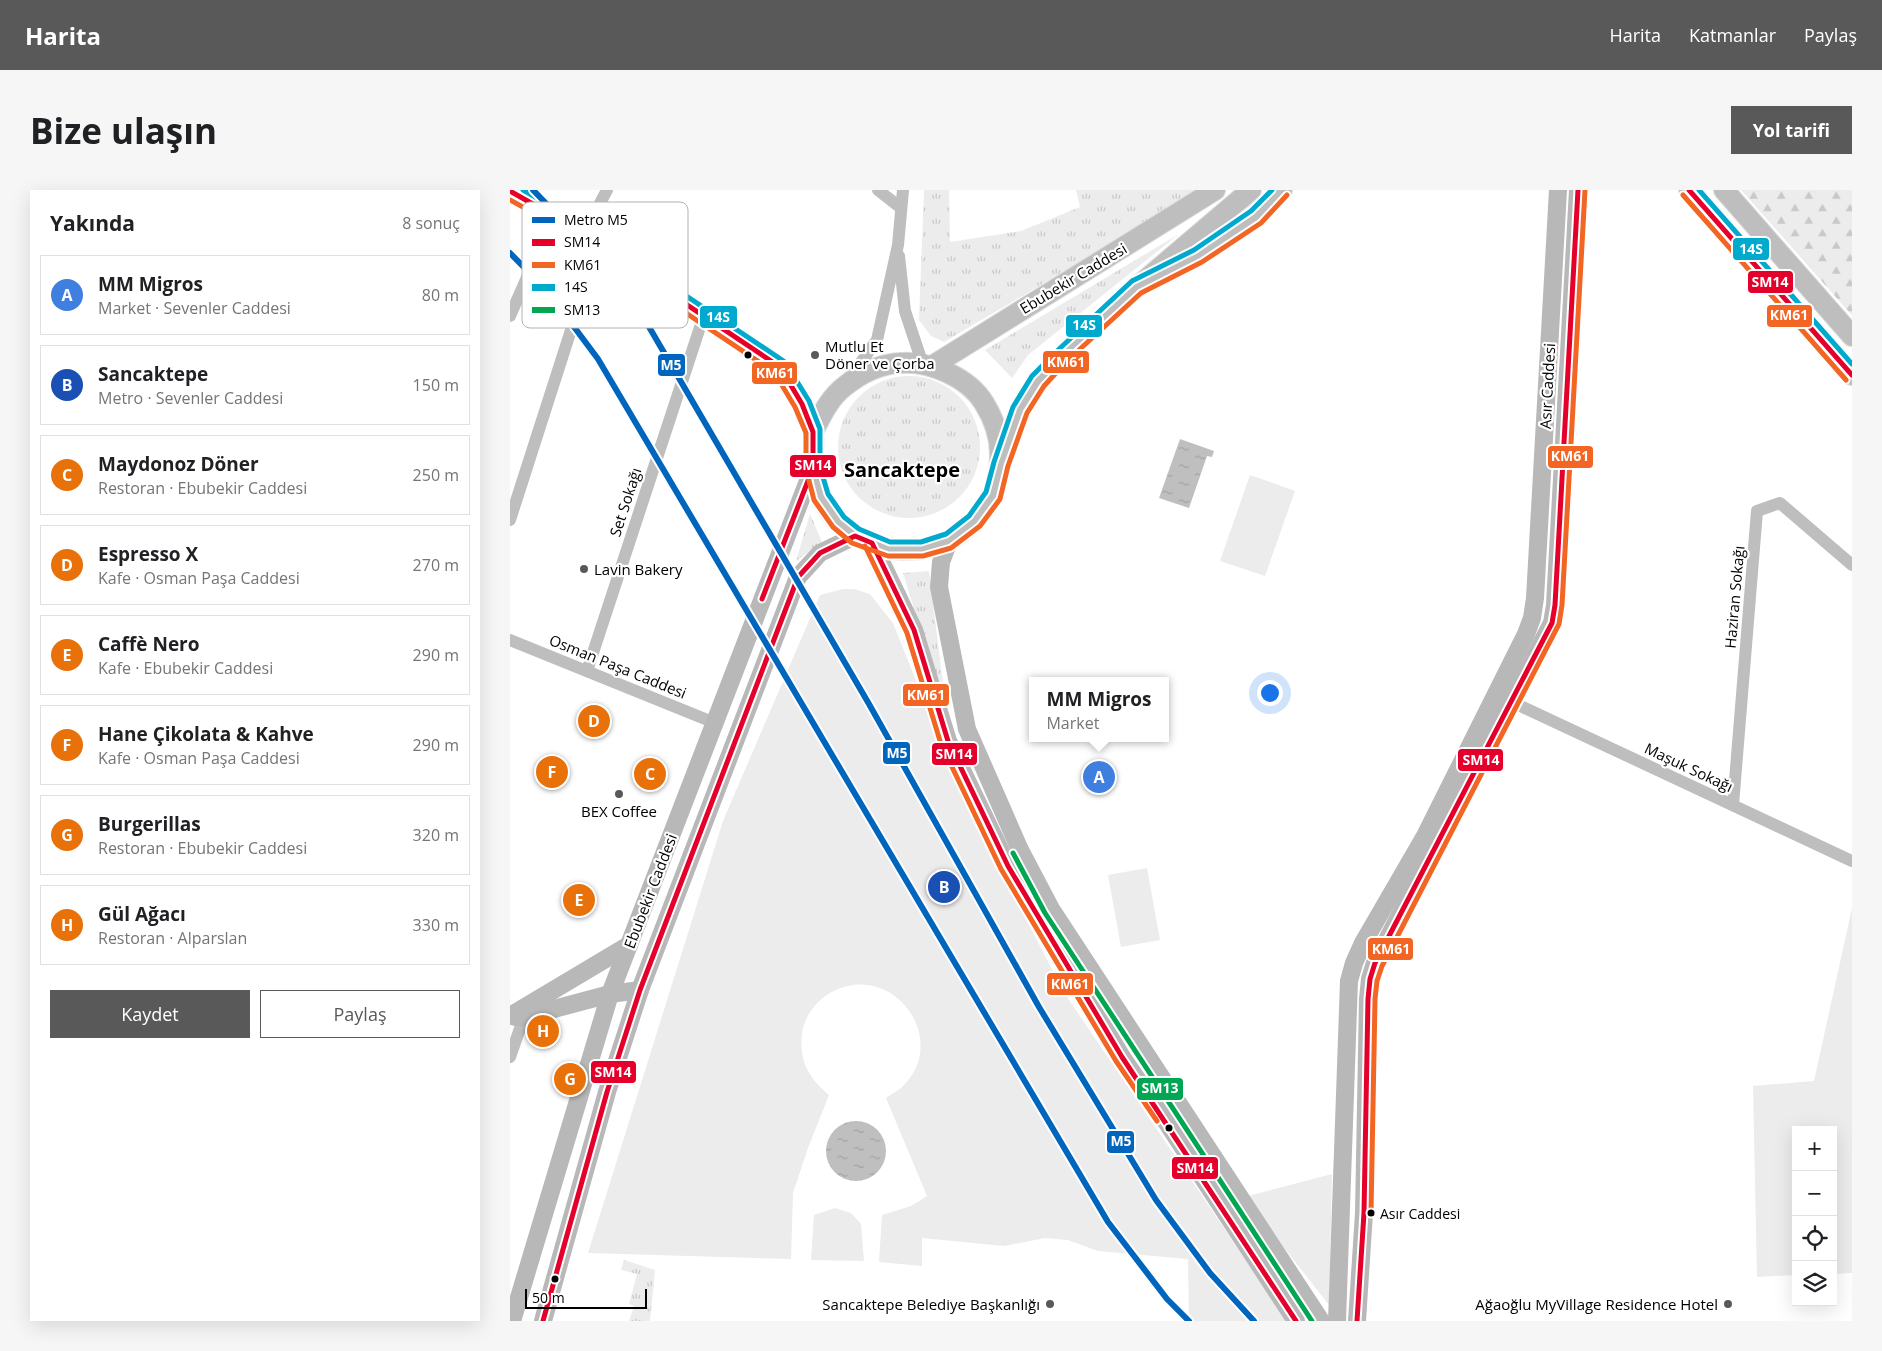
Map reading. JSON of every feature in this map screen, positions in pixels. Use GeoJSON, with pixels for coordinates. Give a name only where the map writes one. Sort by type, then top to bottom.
{"type":"FeatureCollection","features":[{"type":"Feature","properties":{"kind":"main road","name":"Ebubekir Caddesi"},"geometry":{"type":"LineString","coordinates":[[927,365],[1215,190]]}},
{"type":"Feature","properties":{"kind":"main road"},"geometry":{"type":"LineString","coordinates":[[688,304],[780,367],[802,404],[813,432],[813,468],[821,497],[838,522],[864,540],[889,549],[922,549],[949,541],[975,522],[993,495],[1001,464],[1020,410],[1038,381],[1137,287],[1251,190]]}},
{"type":"Feature","properties":{"kind":"main road"},"geometry":{"type":"LineString","coordinates":[[1137,287],[1198,256],[1256,216],[1282,190]]}},
{"type":"Feature","properties":{"kind":"main road","name":"Asır Caddesi"},"geometry":{"type":"LineString","coordinates":[[1337,1321],[1349,981],[1354,963],[1363,943],[1425,836],[1526,634],[1536,598],[1558,190]]}},
{"type":"Feature","properties":{"kind":"main road","name":"Asır Caddesi"},"geometry":{"type":"LineString","coordinates":[[1357,1321],[1364,1213],[1370,979],[1375,964],[1552,623],[1555,605],[1578,190]]}},
{"type":"Feature","properties":{"kind":"main road"},"geometry":{"type":"LineString","coordinates":[[1689,190],[1852,375]]}},
{"type":"Feature","properties":{"kind":"main road"},"geometry":{"type":"LineString","coordinates":[[1724,190],[1852,336]]}},
{"type":"Feature","properties":{"kind":"main road"},"geometry":{"type":"LineString","coordinates":[[510,191],[529,202]]}},
{"type":"Feature","properties":{"kind":"main road"},"geometry":{"type":"LineString","coordinates":[[813,432],[824,410],[843,387],[868,371],[900,363],[927,365],[961,380],[984,402],[998,432],[1001,464]]}},
{"type":"Feature","properties":{"kind":"main road","name":"Ebubekir Caddesi"},"geometry":{"type":"LineString","coordinates":[[512,1313],[610,994],[813,468]]}},
{"type":"Feature","properties":{"kind":"main road","name":"Ebubekir Caddesi"},"geometry":{"type":"LineString","coordinates":[[543,1321],[607,1092],[640,990],[798,577],[820,553],[864,540]]}},
{"type":"Feature","properties":{"kind":"main road"},"geometry":{"type":"LineString","coordinates":[[864,540],[914,630],[948,741],[1008,866],[1122,1057],[1296,1321]]}},
{"type":"Feature","properties":{"kind":"main road"},"geometry":{"type":"LineString","coordinates":[[949,541],[941,562],[939,587],[966,729],[1020,850],[1051,909],[1321,1321]]}},
{"type":"Feature","properties":{"kind":"main road"},"geometry":{"type":"LineString","coordinates":[[1496,693],[1512,702]]}},
{"type":"Feature","properties":{"kind":"main road"},"geometry":{"type":"LineString","coordinates":[[515,1017],[630,945]]}},
{"type":"Feature","properties":{"kind":"main road"},"geometry":{"type":"LineString","coordinates":[[515,1017],[610,994],[640,990]]}},
{"type":"Feature","properties":{"kind":"street"},"geometry":{"type":"LineString","coordinates":[[601,202],[607,190]]}},
{"type":"Feature","properties":{"kind":"street"},"geometry":{"type":"LineString","coordinates":[[878,190],[901,208]]}},
{"type":"Feature","properties":{"kind":"street"},"geometry":{"type":"LineString","coordinates":[[843,387],[877,340],[898,245],[903,190]]}},
{"type":"Feature","properties":{"kind":"street"},"geometry":{"type":"LineString","coordinates":[[898,245],[905,312],[927,365]]}},
{"type":"Feature","properties":{"kind":"street"},"geometry":{"type":"LineString","coordinates":[[510,316],[522,289]]}},
{"type":"Feature","properties":{"kind":"street","name":"Set Sokağı"},"geometry":{"type":"LineString","coordinates":[[587,671],[704,315]]}},
{"type":"Feature","properties":{"kind":"street"},"geometry":{"type":"LineString","coordinates":[[510,520],[572,328]]}},
{"type":"Feature","properties":{"kind":"street","name":"Haziran Sokağı"},"geometry":{"type":"LineString","coordinates":[[1733,805],[1757,511],[1780,503],[1852,566]]}},
{"type":"Feature","properties":{"kind":"street","name":"Osman Paşa Caddesi"},"geometry":{"type":"LineString","coordinates":[[510,640],[714,723]]}},
{"type":"Feature","properties":{"kind":"street","name":"Maşuk Sokağı"},"geometry":{"type":"LineString","coordinates":[[1512,702],[1852,861]]}},
{"type":"Feature","properties":{"kind":"street"},"geometry":{"type":"LineString","coordinates":[[510,1057],[515,1017]]}},
{"type":"Feature","properties":{"kind":"green space"},"geometry":{"type":"Polygon","coordinates":[[[924,190],[949,190],[950,242],[1021,231],[1080,207],[1076,190],[1202,190],[944,342],[931,336],[919,320],[924,190]]]}},
{"type":"Feature","properties":{"kind":"green space"},"geometry":{"type":"Polygon","coordinates":[[[1741,190],[1852,190],[1852,315],[1849,312],[1741,190]]]}},
{"type":"Feature","properties":{"kind":"green space"},"geometry":{"type":"Polygon","coordinates":[[[1179,234],[1028,355],[1012,378],[985,350],[1179,234]]]}},
{"type":"Feature","properties":{"kind":"green space"},"geometry":{"type":"Polygon","coordinates":[[[909,376],[923,377],[936,381],[949,388],[959,397],[968,407],[975,420],[979,433],[979,461],[975,474],[968,487],[959,497],[949,506],[936,513],[923,517],[909,518],[895,517],[882,513],[869,506],[859,497],[850,487],[843,474],[839,461],[838,447],[839,433],[843,420],[850,407],[859,397],[869,388],[882,381],[895,377],[909,376]]]}},
{"type":"Feature","properties":{"kind":"green space"},"geometry":{"type":"Polygon","coordinates":[[[1250,475],[1295,491],[1265,576],[1220,561],[1250,475]]]}},
{"type":"Feature","properties":{"kind":"green space"},"geometry":{"type":"Polygon","coordinates":[[[810,514],[822,542],[796,561],[810,514]]]}},
{"type":"Feature","properties":{"kind":"green space"},"geometry":{"type":"Polygon","coordinates":[[[929,571],[947,716],[903,573],[929,571]]]}},
{"type":"Feature","properties":{"kind":"green space"},"geometry":{"type":"Polygon","coordinates":[[[843,589],[854,589],[870,594],[893,623],[941,743],[1004,877],[1065,994],[1287,1321],[1189,1321],[1188,1259],[1098,1251],[1068,1240],[1045,1238],[1004,1246],[922,1238],[922,1266],[879,1262],[882,1215],[911,1206],[927,1196],[886,1098],[902,1087],[916,1068],[921,1048],[918,1027],[908,1009],[893,995],[874,986],[853,985],[830,993],[820,1000],[803,1026],[801,1043],[806,1068],[829,1095],[793,1193],[791,1259],[588,1253],[723,821],[820,595],[843,589]]]}},
{"type":"Feature","properties":{"kind":"green space"},"geometry":{"type":"Polygon","coordinates":[[[1147,868],[1160,940],[1121,947],[1108,875],[1147,868]]]}},
{"type":"Feature","properties":{"kind":"green space"},"geometry":{"type":"Polygon","coordinates":[[[1852,908],[1852,1273],[1837,1274],[1837,1126],[1792,1126],[1792,1275],[1757,1277],[1753,1086],[1814,1081],[1852,908]]]}},
{"type":"Feature","properties":{"kind":"green space"},"geometry":{"type":"Polygon","coordinates":[[[1332,1174],[1329,1305],[1244,1197],[1332,1174]]]}},
{"type":"Feature","properties":{"kind":"green space"},"geometry":{"type":"Polygon","coordinates":[[[835,1208],[851,1213],[861,1224],[864,1261],[811,1260],[814,1215],[835,1208]]]}},
{"type":"Feature","properties":{"kind":"green space"},"geometry":{"type":"Polygon","coordinates":[[[624,1260],[655,1270],[650,1321],[629,1321],[634,1306],[629,1304],[637,1274],[621,1270],[624,1260]]]}},
{"type":"Feature","properties":{"kind":"water"},"geometry":{"type":"Polygon","coordinates":[[[1180,439],[1214,451],[1212,457],[1207,456],[1189,508],[1159,498],[1180,439]]]}},
{"type":"Feature","properties":{"kind":"water"},"geometry":{"type":"Polygon","coordinates":[[[856,1121],[872,1126],[877,1130],[881,1135],[886,1151],[881,1167],[877,1172],[872,1176],[856,1181],[840,1176],[835,1172],[831,1167],[826,1151],[831,1135],[835,1130],[840,1126],[856,1121]]]}},
{"type":"Feature","properties":{"kind":"metro line","name":"M5"},"geometry":{"type":"LineString","coordinates":[[533,190],[545,202]]}},
{"type":"Feature","properties":{"kind":"metro line","name":"M5"},"geometry":{"type":"LineString","coordinates":[[510,253],[522,265]]}},
{"type":"Feature","properties":{"kind":"metro line","name":"M5"},"geometry":{"type":"LineString","coordinates":[[575,328],[598,359],[1108,1222],[1167,1299],[1189,1321]]}},
{"type":"Feature","properties":{"kind":"metro line","name":"M5"},"geometry":{"type":"LineString","coordinates":[[650,328],[869,704],[1039,1007],[1156,1200],[1210,1273],[1254,1321]]}},
{"type":"Feature","properties":{"kind":"transit line","name":"14S"},"geometry":{"type":"LineString","coordinates":[[523,190],[544,202]]}},
{"type":"Feature","properties":{"kind":"transit line","name":"14S"},"geometry":{"type":"LineString","coordinates":[[688,297],[785,362],[809,401],[820,429],[820,467],[828,494],[844,517],[859,529],[890,542],[921,542],[946,534],[969,516],[986,492],[1013,407],[1032,376],[1132,281],[1194,250],[1251,211],[1272,190]]}},
{"type":"Feature","properties":{"kind":"transit line","name":"SM14"},"geometry":{"type":"LineString","coordinates":[[1357,1321],[1364,1213],[1370,979],[1375,963],[1552,623],[1555,605],[1578,190]]}},
{"type":"Feature","properties":{"kind":"transit line","name":"KM61"},"geometry":{"type":"LineString","coordinates":[[1371,1213],[1375,999],[1377,981],[1382,966],[1559,624],[1562,605],[1585,190]]}},
{"type":"Feature","properties":{"kind":"transit line","name":"SM14"},"geometry":{"type":"LineString","coordinates":[[1689,190],[1852,375]]}},
{"type":"Feature","properties":{"kind":"transit line","name":"14S"},"geometry":{"type":"LineString","coordinates":[[1699,190],[1852,364]]}},
{"type":"Feature","properties":{"kind":"transit line","name":"SM14"},"geometry":{"type":"LineString","coordinates":[[510,191],[529,202]]}},
{"type":"Feature","properties":{"kind":"transit line","name":"KM61"},"geometry":{"type":"LineString","coordinates":[[688,314],[774,372],[795,407],[806,433],[806,469],[814,500],[833,527],[852,543],[888,556],[923,556],[951,548],[980,526],[1000,499],[1008,466],[1027,413],[1044,386],[1067,361],[1141,293],[1202,262],[1261,223],[1287,195]]}},
{"type":"Feature","properties":{"kind":"transit line","name":"KM61"},"geometry":{"type":"LineString","coordinates":[[1683,195],[1846,380]]}},
{"type":"Feature","properties":{"kind":"transit line","name":"KM61"},"geometry":{"type":"LineString","coordinates":[[510,200],[522,207]]}},
{"type":"Feature","properties":{"kind":"transit line","name":"SM14"},"geometry":{"type":"LineString","coordinates":[[688,306],[780,367],[802,404],[813,432],[813,468],[762,599]]}},
{"type":"Feature","properties":{"kind":"transit line","name":"SM14"},"geometry":{"type":"LineString","coordinates":[[543,1321],[607,1092],[640,990],[798,577],[820,553],[855,536],[872,543],[914,630],[948,741],[1008,866],[1122,1057],[1296,1321]]}},
{"type":"Feature","properties":{"kind":"transit line","name":"KM61"},"geometry":{"type":"LineString","coordinates":[[865,546],[907,633],[941,744],[1001,869],[1116,1061],[1157,1121]]}},
{"type":"Feature","properties":{"kind":"transit line","name":"SM13"},"geometry":{"type":"LineString","coordinates":[[1013,853],[1045,913],[1312,1321]]}},
{"type":"Feature","properties":{"kind":"place","name":"Mutlu Et Döner ve Çorba"},"geometry":{"type":"Point","coordinates":[815,355]}},
{"type":"Feature","properties":{"kind":"place","name":"Lavin Bakery"},"geometry":{"type":"Point","coordinates":[584,569]}},
{"type":"Feature","properties":{"kind":"place","name":"Espresso X"},"geometry":{"type":"Point","coordinates":[594,721]}},
{"type":"Feature","properties":{"kind":"place","name":"Hane Çikolata & Kahve"},"geometry":{"type":"Point","coordinates":[552,772]}},
{"type":"Feature","properties":{"kind":"place","name":"Maydonoz Döner"},"geometry":{"type":"Point","coordinates":[650,774]}},
{"type":"Feature","properties":{"kind":"place","name":"MM Migros"},"geometry":{"type":"Point","coordinates":[1099,777]}},
{"type":"Feature","properties":{"kind":"place","name":"BEX Coffee"},"geometry":{"type":"Point","coordinates":[619,794]}},
{"type":"Feature","properties":{"kind":"place","name":"Sancaktepe"},"geometry":{"type":"Point","coordinates":[944,887]}},
{"type":"Feature","properties":{"kind":"place","name":"Caffè Nero"},"geometry":{"type":"Point","coordinates":[579,900]}},
{"type":"Feature","properties":{"kind":"place","name":"Gül Ağacı"},"geometry":{"type":"Point","coordinates":[543,1031]}},
{"type":"Feature","properties":{"kind":"place","name":"Burgerillas"},"geometry":{"type":"Point","coordinates":[570,1079]}},
{"type":"Feature","properties":{"kind":"place","name":"Asır Caddesi"},"geometry":{"type":"Point","coordinates":[1371,1213]}},
{"type":"Feature","properties":{"kind":"place","name":"Sancaktepe Belediye Başkanlığı"},"geometry":{"type":"Point","coordinates":[1050,1304]}},
{"type":"Feature","properties":{"kind":"place","name":"Ağaoğlu MyVillage Residence Hotel"},"geometry":{"type":"Point","coordinates":[1728,1304]}},
{"type":"Feature","properties":{"kind":"district","name":"Sancaktepe"},"geometry":{"type":"Point","coordinates":[902,469]}}]}
